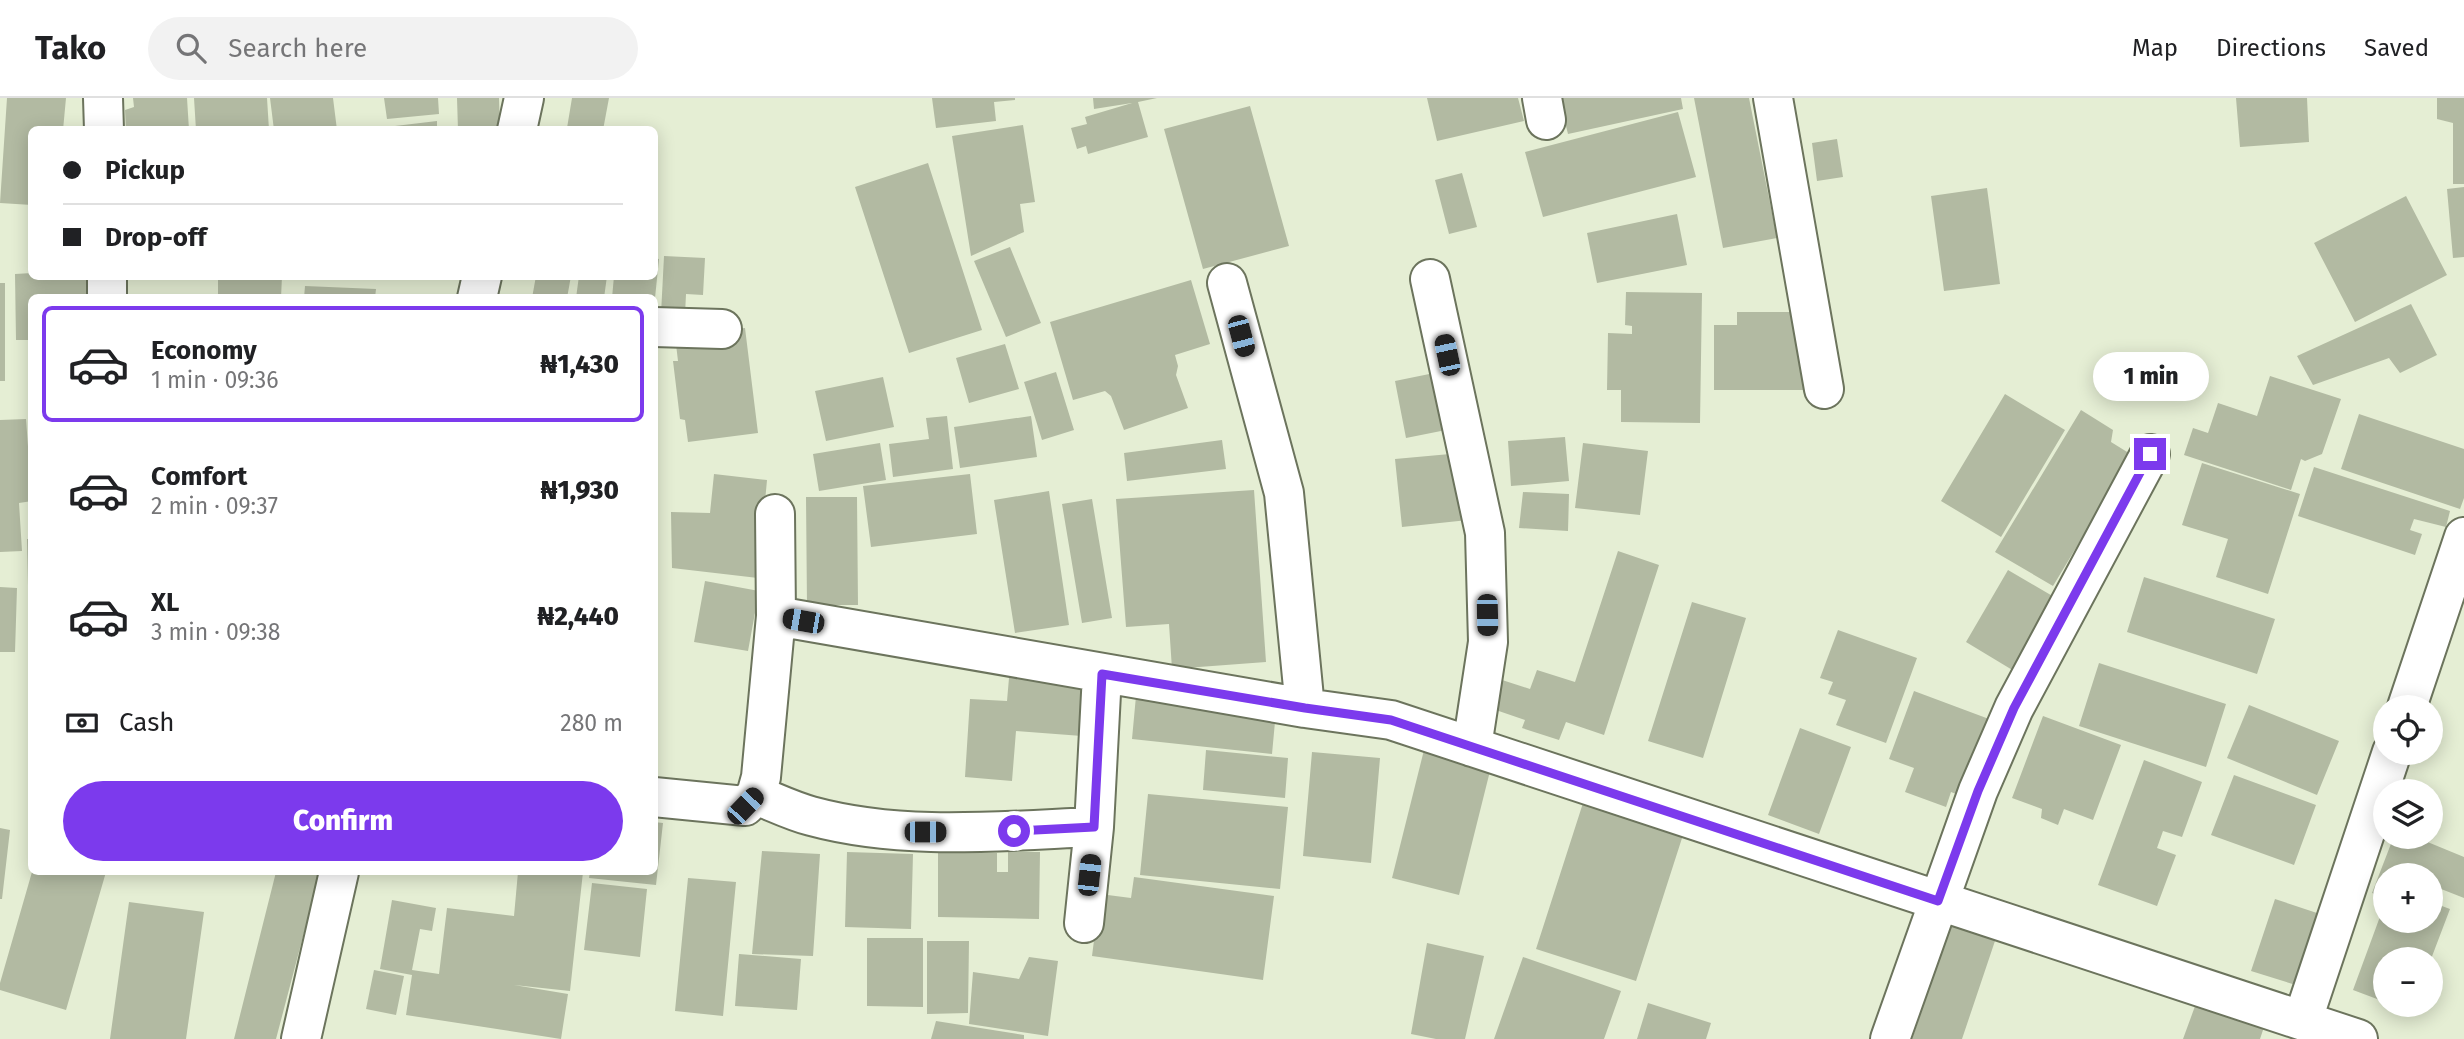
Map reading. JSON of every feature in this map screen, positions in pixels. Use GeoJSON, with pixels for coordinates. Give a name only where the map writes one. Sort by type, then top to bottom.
{"type":"FeatureCollection","features":[{"type":"Feature","properties":{"kind":"street"},"geometry":{"type":"LineString","coordinates":[[103,98],[104,126]]}},
{"type":"Feature","properties":{"kind":"street"},"geometry":{"type":"LineString","coordinates":[[518,126],[524,98]]}},
{"type":"Feature","properties":{"kind":"street"},"geometry":{"type":"LineString","coordinates":[[1773,98],[1824,389]]}},
{"type":"Feature","properties":{"kind":"street"},"geometry":{"type":"LineString","coordinates":[[1430,279],[1485,533],[1488,642],[1472,747]]}},
{"type":"Feature","properties":{"kind":"street"},"geometry":{"type":"LineString","coordinates":[[1227,283],[1284,493],[1305,708]]}},
{"type":"Feature","properties":{"kind":"street"},"geometry":{"type":"LineString","coordinates":[[658,327],[722,329]]}},
{"type":"Feature","properties":{"kind":"street"},"geometry":{"type":"LineString","coordinates":[[1890,1039],[1978,791],[2014,708],[2150,454]]}},
{"type":"Feature","properties":{"kind":"street"},"geometry":{"type":"LineString","coordinates":[[658,797],[745,806],[756,795],[761,777],[776,616],[775,514]]}},
{"type":"Feature","properties":{"kind":"street"},"geometry":{"type":"LineString","coordinates":[[2411,695],[2464,537]]}},
{"type":"Feature","properties":{"kind":"street"},"geometry":{"type":"LineString","coordinates":[[776,616],[1102,674],[1391,720],[2358,1039]]}},
{"type":"Feature","properties":{"kind":"street"},"geometry":{"type":"LineString","coordinates":[[1084,923],[1094,827],[1102,674]]}},
{"type":"Feature","properties":{"kind":"street"},"geometry":{"type":"LineString","coordinates":[[2303,1019],[2388,765]]}},
{"type":"Feature","properties":{"kind":"street"},"geometry":{"type":"LineString","coordinates":[[756,795],[808,816],[852,825],[901,830],[975,832],[1094,827]]}},
{"type":"Feature","properties":{"kind":"street"},"geometry":{"type":"LineString","coordinates":[[301,1039],[338,875]]}},
{"type":"Feature","properties":{"kind":"building"},"geometry":{"type":"Polygon","coordinates":[[[7,98],[66,98],[63,126],[28,126],[28,205],[0,203],[7,98]]]}},
{"type":"Feature","properties":{"kind":"building"},"geometry":{"type":"Polygon","coordinates":[[[133,98],[187,98],[189,126],[126,126],[125,110],[134,107],[133,98]]]}},
{"type":"Feature","properties":{"kind":"building"},"geometry":{"type":"Polygon","coordinates":[[[194,98],[267,98],[269,126],[196,126],[194,98]]]}},
{"type":"Feature","properties":{"kind":"building"},"geometry":{"type":"Polygon","coordinates":[[[270,98],[333,98],[336,126],[274,126],[270,98]]]}},
{"type":"Feature","properties":{"kind":"building"},"geometry":{"type":"Polygon","coordinates":[[[384,98],[438,98],[439,114],[387,119],[384,98]]]}},
{"type":"Feature","properties":{"kind":"building"},"geometry":{"type":"Polygon","coordinates":[[[457,98],[499,98],[500,126],[458,126],[457,98]]]}},
{"type":"Feature","properties":{"kind":"building"},"geometry":{"type":"Polygon","coordinates":[[[572,98],[609,98],[604,126],[567,126],[572,98]]]}},
{"type":"Feature","properties":{"kind":"building"},"geometry":{"type":"Polygon","coordinates":[[[932,98],[1015,100],[994,102],[996,121],[936,128],[932,98]]]}},
{"type":"Feature","properties":{"kind":"building"},"geometry":{"type":"Polygon","coordinates":[[[1093,98],[1157,98],[1138,102],[1148,137],[1088,154],[1086,146],[1077,149],[1071,128],[1087,124],[1085,117],[1132,103],[1094,109],[1093,98]]]}},
{"type":"Feature","properties":{"kind":"building"},"geometry":{"type":"Polygon","coordinates":[[[1427,98],[1518,98],[1524,121],[1437,141],[1427,98]]]}},
{"type":"Feature","properties":{"kind":"building"},"geometry":{"type":"Polygon","coordinates":[[[1559,98],[1681,98],[1683,109],[1568,134],[1559,98]]]}},
{"type":"Feature","properties":{"kind":"building"},"geometry":{"type":"Polygon","coordinates":[[[1694,98],[1749,98],[1777,238],[1723,248],[1694,98]]]}},
{"type":"Feature","properties":{"kind":"building"},"geometry":{"type":"Polygon","coordinates":[[[2236,98],[2307,98],[2309,142],[2240,147],[2236,98]]]}},
{"type":"Feature","properties":{"kind":"building"},"geometry":{"type":"Polygon","coordinates":[[[2437,98],[2464,98],[2464,184],[2453,184],[2453,123],[2437,119],[2437,98]]]}},
{"type":"Feature","properties":{"kind":"building"},"geometry":{"type":"Polygon","coordinates":[[[1250,106],[1289,246],[1203,269],[1164,129],[1250,106]]]}},
{"type":"Feature","properties":{"kind":"building"},"geometry":{"type":"Polygon","coordinates":[[[1678,112],[1696,177],[1543,217],[1525,152],[1678,112]]]}},
{"type":"Feature","properties":{"kind":"building"},"geometry":{"type":"Polygon","coordinates":[[[437,121],[437,126],[395,126],[437,121]]]}},
{"type":"Feature","properties":{"kind":"building"},"geometry":{"type":"Polygon","coordinates":[[[1023,125],[1035,202],[1020,204],[1024,232],[971,256],[952,136],[1023,125]]]}},
{"type":"Feature","properties":{"kind":"building"},"geometry":{"type":"Polygon","coordinates":[[[1837,139],[1843,177],[1817,181],[1812,143],[1837,139]]]}},
{"type":"Feature","properties":{"kind":"building"},"geometry":{"type":"Polygon","coordinates":[[[928,163],[982,330],[909,353],[855,187],[928,163]]]}},
{"type":"Feature","properties":{"kind":"building"},"geometry":{"type":"Polygon","coordinates":[[[1462,173],[1477,227],[1449,234],[1435,180],[1462,173]]]}},
{"type":"Feature","properties":{"kind":"building"},"geometry":{"type":"Polygon","coordinates":[[[2464,187],[2464,257],[2453,258],[2447,189],[2464,187]]]}},
{"type":"Feature","properties":{"kind":"building"},"geometry":{"type":"Polygon","coordinates":[[[1987,188],[2000,284],[1944,291],[1931,196],[1987,188]]]}},
{"type":"Feature","properties":{"kind":"building"},"geometry":{"type":"Polygon","coordinates":[[[2406,196],[2447,275],[2355,322],[2314,243],[2406,196]]]}},
{"type":"Feature","properties":{"kind":"building"},"geometry":{"type":"Polygon","coordinates":[[[1677,214],[1687,265],[1597,283],[1587,233],[1677,214]]]}},
{"type":"Feature","properties":{"kind":"building"},"geometry":{"type":"Polygon","coordinates":[[[1010,247],[1041,323],[1006,337],[974,261],[1010,247]]]}},
{"type":"Feature","properties":{"kind":"building"},"geometry":{"type":"Polygon","coordinates":[[[664,256],[705,258],[703,295],[686,294],[685,315],[661,314],[664,256]]]}},
{"type":"Feature","properties":{"kind":"building"},"geometry":{"type":"Polygon","coordinates":[[[28,273],[28,280],[96,280],[96,294],[28,294],[28,340],[16,340],[15,274],[28,273]]]}},
{"type":"Feature","properties":{"kind":"building"},"geometry":{"type":"Polygon","coordinates":[[[218,280],[282,280],[281,294],[218,294],[218,280]]]}},
{"type":"Feature","properties":{"kind":"building"},"geometry":{"type":"Polygon","coordinates":[[[535,280],[570,280],[568,294],[533,294],[535,280]]]}},
{"type":"Feature","properties":{"kind":"building"},"geometry":{"type":"Polygon","coordinates":[[[578,280],[606,280],[605,294],[577,294],[578,280]]]}},
{"type":"Feature","properties":{"kind":"building"},"geometry":{"type":"Polygon","coordinates":[[[614,280],[657,280],[655,294],[612,294],[614,280]]]}},
{"type":"Feature","properties":{"kind":"building"},"geometry":{"type":"Polygon","coordinates":[[[1191,280],[1210,344],[1175,355],[1178,366],[1176,375],[1188,408],[1124,430],[1111,396],[1105,391],[1073,400],[1050,322],[1191,280]]]}},
{"type":"Feature","properties":{"kind":"building"},"geometry":{"type":"Polygon","coordinates":[[[0,283],[5,283],[5,381],[0,381],[0,283]]]}},
{"type":"Feature","properties":{"kind":"building"},"geometry":{"type":"Polygon","coordinates":[[[305,286],[376,289],[375,294],[304,294],[305,286]]]}},
{"type":"Feature","properties":{"kind":"building"},"geometry":{"type":"Polygon","coordinates":[[[1626,292],[1702,293],[1700,423],[1621,422],[1621,390],[1607,390],[1608,333],[1632,334],[1632,326],[1625,325],[1626,292]]]}},
{"type":"Feature","properties":{"kind":"building"},"geometry":{"type":"Polygon","coordinates":[[[2411,304],[2437,355],[2400,373],[2389,358],[2313,385],[2297,356],[2411,304]]]}},
{"type":"Feature","properties":{"kind":"building"},"geometry":{"type":"Polygon","coordinates":[[[1737,312],[1802,312],[1803,390],[1714,390],[1714,325],[1737,325],[1737,312]]]}},
{"type":"Feature","properties":{"kind":"building"},"geometry":{"type":"Polygon","coordinates":[[[745,328],[758,433],[688,442],[685,420],[680,419],[673,361],[678,361],[675,336],[745,328]]]}},
{"type":"Feature","properties":{"kind":"building"},"geometry":{"type":"Polygon","coordinates":[[[1005,344],[1019,389],[969,403],[956,358],[1005,344]]]}},
{"type":"Feature","properties":{"kind":"building"},"geometry":{"type":"Polygon","coordinates":[[[1444,371],[1456,428],[1406,438],[1395,381],[1444,371]]]}},
{"type":"Feature","properties":{"kind":"building"},"geometry":{"type":"Polygon","coordinates":[[[1056,372],[1074,430],[1042,440],[1024,382],[1056,372]]]}},
{"type":"Feature","properties":{"kind":"building"},"geometry":{"type":"Polygon","coordinates":[[[2270,376],[2341,399],[2322,454],[2305,461],[2301,459],[2291,490],[2184,455],[2193,428],[2208,433],[2218,403],[2257,416],[2270,376]]]}},
{"type":"Feature","properties":{"kind":"building"},"geometry":{"type":"Polygon","coordinates":[[[883,377],[894,427],[826,441],[815,391],[883,377]]]}},
{"type":"Feature","properties":{"kind":"building"},"geometry":{"type":"Polygon","coordinates":[[[2005,394],[2065,430],[2001,537],[1941,501],[2005,394]]]}},
{"type":"Feature","properties":{"kind":"building"},"geometry":{"type":"Polygon","coordinates":[[[2081,410],[2113,430],[2111,442],[2132,455],[2053,586],[1995,552],[2081,410]]]}},
{"type":"Feature","properties":{"kind":"building"},"geometry":{"type":"Polygon","coordinates":[[[2359,414],[2464,449],[2464,498],[2460,509],[2341,469],[2359,414]]]}},
{"type":"Feature","properties":{"kind":"building"},"geometry":{"type":"Polygon","coordinates":[[[947,416],[953,469],[893,477],[889,444],[929,439],[926,418],[947,416]]]}},
{"type":"Feature","properties":{"kind":"building"},"geometry":{"type":"Polygon","coordinates":[[[1031,416],[1037,457],[960,468],[954,427],[1031,416]]]}},
{"type":"Feature","properties":{"kind":"building"},"geometry":{"type":"Polygon","coordinates":[[[26,419],[28,502],[19,503],[22,551],[0,552],[0,420],[26,419]]]}},
{"type":"Feature","properties":{"kind":"building"},"geometry":{"type":"Polygon","coordinates":[[[1565,437],[1569,481],[1511,486],[1508,441],[1565,437]]]}},
{"type":"Feature","properties":{"kind":"building"},"geometry":{"type":"Polygon","coordinates":[[[1222,440],[1226,469],[1127,481],[1124,453],[1222,440]]]}},
{"type":"Feature","properties":{"kind":"building"},"geometry":{"type":"Polygon","coordinates":[[[880,443],[886,480],[819,491],[813,454],[880,443]]]}},
{"type":"Feature","properties":{"kind":"building"},"geometry":{"type":"Polygon","coordinates":[[[1583,443],[1648,451],[1640,515],[1575,508],[1583,443]]]}},
{"type":"Feature","properties":{"kind":"building"},"geometry":{"type":"Polygon","coordinates":[[[1461,453],[1468,520],[1402,527],[1395,459],[1461,453]]]}},
{"type":"Feature","properties":{"kind":"building"},"geometry":{"type":"Polygon","coordinates":[[[2202,463],[2300,494],[2268,594],[2216,577],[2228,539],[2182,525],[2202,463]]]}},
{"type":"Feature","properties":{"kind":"building"},"geometry":{"type":"Polygon","coordinates":[[[2314,467],[2450,511],[2446,527],[2414,519],[2410,530],[2422,534],[2415,555],[2298,516],[2314,467]]]}},
{"type":"Feature","properties":{"kind":"building"},"geometry":{"type":"Polygon","coordinates":[[[714,474],[767,480],[758,578],[672,568],[671,512],[710,513],[714,474]]]}},
{"type":"Feature","properties":{"kind":"building"},"geometry":{"type":"Polygon","coordinates":[[[970,474],[977,534],[871,547],[863,486],[970,474]]]}},
{"type":"Feature","properties":{"kind":"building"},"geometry":{"type":"Polygon","coordinates":[[[1254,490],[1266,662],[1172,669],[1169,624],[1126,627],[1116,499],[1254,490]]]}},
{"type":"Feature","properties":{"kind":"building"},"geometry":{"type":"Polygon","coordinates":[[[1049,491],[1069,625],[1015,633],[994,500],[1049,491]]]}},
{"type":"Feature","properties":{"kind":"building"},"geometry":{"type":"Polygon","coordinates":[[[1523,492],[1569,494],[1568,531],[1519,528],[1523,492]]]}},
{"type":"Feature","properties":{"kind":"building"},"geometry":{"type":"Polygon","coordinates":[[[806,497],[857,497],[858,605],[807,605],[806,497]]]}},
{"type":"Feature","properties":{"kind":"building"},"geometry":{"type":"Polygon","coordinates":[[[1092,499],[1112,618],[1082,623],[1062,504],[1092,499]]]}},
{"type":"Feature","properties":{"kind":"building"},"geometry":{"type":"Polygon","coordinates":[[[1618,551],[1659,565],[1604,735],[1566,722],[1559,740],[1522,728],[1525,720],[1490,708],[1499,679],[1530,689],[1537,670],[1575,682],[1618,551]]]}},
{"type":"Feature","properties":{"kind":"building"},"geometry":{"type":"Polygon","coordinates":[[[2008,570],[2061,601],[2019,674],[1966,642],[2008,570]]]}},
{"type":"Feature","properties":{"kind":"building"},"geometry":{"type":"Polygon","coordinates":[[[2144,577],[2275,619],[2257,674],[2127,632],[2144,577]]]}},
{"type":"Feature","properties":{"kind":"building"},"geometry":{"type":"Polygon","coordinates":[[[705,581],[759,591],[748,651],[694,642],[705,581]]]}},
{"type":"Feature","properties":{"kind":"building"},"geometry":{"type":"Polygon","coordinates":[[[0,587],[17,588],[15,652],[0,652],[0,587]]]}},
{"type":"Feature","properties":{"kind":"building"},"geometry":{"type":"Polygon","coordinates":[[[1692,602],[1746,618],[1703,758],[1648,741],[1692,602]]]}},
{"type":"Feature","properties":{"kind":"building"},"geometry":{"type":"Polygon","coordinates":[[[1838,630],[1917,658],[1886,743],[1836,725],[1846,700],[1828,694],[1833,682],[1820,678],[1838,630]]]}},
{"type":"Feature","properties":{"kind":"building"},"geometry":{"type":"Polygon","coordinates":[[[2099,663],[2226,704],[2206,767],[2079,726],[2099,663]]]}},
{"type":"Feature","properties":{"kind":"building"},"geometry":{"type":"Polygon","coordinates":[[[1009,678],[1086,684],[1082,736],[1016,731],[1012,781],[965,777],[970,699],[1007,701],[1009,678]]]}},
{"type":"Feature","properties":{"kind":"building"},"geometry":{"type":"Polygon","coordinates":[[[1914,691],[1989,719],[1961,796],[1951,792],[1946,807],[1905,792],[1914,768],[1889,759],[1914,691]]]}},
{"type":"Feature","properties":{"kind":"building"},"geometry":{"type":"Polygon","coordinates":[[[1136,696],[1276,711],[1272,754],[1132,739],[1136,696]]]}},
{"type":"Feature","properties":{"kind":"building"},"geometry":{"type":"Polygon","coordinates":[[[2249,705],[2339,741],[2317,795],[2227,758],[2249,705]]]}},
{"type":"Feature","properties":{"kind":"building"},"geometry":{"type":"Polygon","coordinates":[[[2043,716],[2121,745],[2093,820],[2064,809],[2058,825],[2041,818],[2042,809],[2012,798],[2043,716]]]}},
{"type":"Feature","properties":{"kind":"building"},"geometry":{"type":"Polygon","coordinates":[[[1800,728],[1851,747],[1819,834],[1768,815],[1800,728]]]}},
{"type":"Feature","properties":{"kind":"building"},"geometry":{"type":"Polygon","coordinates":[[[1206,750],[1288,758],[1285,798],[1203,790],[1206,750]]]}},
{"type":"Feature","properties":{"kind":"building"},"geometry":{"type":"Polygon","coordinates":[[[1424,750],[1491,767],[1459,895],[1392,878],[1424,750]]]}},
{"type":"Feature","properties":{"kind":"building"},"geometry":{"type":"Polygon","coordinates":[[[1312,752],[1380,758],[1371,863],[1303,856],[1312,752]]]}},
{"type":"Feature","properties":{"kind":"building"},"geometry":{"type":"Polygon","coordinates":[[[2144,760],[2202,782],[2182,837],[2163,831],[2157,848],[2176,855],[2157,906],[2098,885],[2144,760]]]}},
{"type":"Feature","properties":{"kind":"building"},"geometry":{"type":"Polygon","coordinates":[[[2234,775],[2316,805],[2294,865],[2211,835],[2234,775]]]}},
{"type":"Feature","properties":{"kind":"building"},"geometry":{"type":"Polygon","coordinates":[[[1148,794],[1288,807],[1280,889],[1140,875],[1148,794]]]}},
{"type":"Feature","properties":{"kind":"building"},"geometry":{"type":"Polygon","coordinates":[[[1583,803],[1683,835],[1636,981],[1536,949],[1583,803]]]}},
{"type":"Feature","properties":{"kind":"building"},"geometry":{"type":"Polygon","coordinates":[[[658,822],[663,823],[658,867],[658,822]]]}},
{"type":"Feature","properties":{"kind":"building"},"geometry":{"type":"Polygon","coordinates":[[[0,828],[10,830],[2,899],[0,899],[0,828]]]}},
{"type":"Feature","properties":{"kind":"building"},"geometry":{"type":"Polygon","coordinates":[[[2443,848],[2464,857],[2464,898],[2443,890],[2443,863],[2384,863],[2389,849],[2443,848]]]}},
{"type":"Feature","properties":{"kind":"building"},"geometry":{"type":"Polygon","coordinates":[[[762,851],[820,854],[813,956],[752,954],[762,851]]]}},
{"type":"Feature","properties":{"kind":"building"},"geometry":{"type":"Polygon","coordinates":[[[847,852],[913,854],[911,929],[845,927],[847,852]]]}},
{"type":"Feature","properties":{"kind":"building"},"geometry":{"type":"Polygon","coordinates":[[[1008,852],[1040,852],[1039,919],[938,917],[938,853],[997,853],[997,872],[1008,872],[1008,852]]]}},
{"type":"Feature","properties":{"kind":"building"},"geometry":{"type":"Polygon","coordinates":[[[31,875],[105,875],[66,1010],[0,990],[31,875]]]}},
{"type":"Feature","properties":{"kind":"building"},"geometry":{"type":"Polygon","coordinates":[[[275,875],[319,875],[276,1039],[234,1039],[275,875]]]}},
{"type":"Feature","properties":{"kind":"building"},"geometry":{"type":"Polygon","coordinates":[[[518,875],[583,875],[570,991],[514,985],[568,994],[561,1039],[406,1015],[412,975],[380,969],[392,900],[436,908],[432,931],[420,929],[412,970],[439,974],[447,908],[514,916],[518,875]]]}},
{"type":"Feature","properties":{"kind":"building"},"geometry":{"type":"Polygon","coordinates":[[[590,875],[657,875],[656,885],[589,878],[590,875]]]}},
{"type":"Feature","properties":{"kind":"building"},"geometry":{"type":"Polygon","coordinates":[[[1134,877],[1274,896],[1263,980],[1092,956],[1100,894],[1131,898],[1134,877]]]}},
{"type":"Feature","properties":{"kind":"building"},"geometry":{"type":"Polygon","coordinates":[[[688,878],[736,882],[723,1016],[675,1011],[688,878]]]}},
{"type":"Feature","properties":{"kind":"building"},"geometry":{"type":"Polygon","coordinates":[[[592,883],[647,889],[640,957],[584,950],[592,883]]]}},
{"type":"Feature","properties":{"kind":"building"},"geometry":{"type":"Polygon","coordinates":[[[2275,899],[2323,915],[2299,986],[2251,971],[2275,899]]]}},
{"type":"Feature","properties":{"kind":"building"},"geometry":{"type":"Polygon","coordinates":[[[129,902],[204,912],[186,1039],[110,1039],[129,902]]]}},
{"type":"Feature","properties":{"kind":"building"},"geometry":{"type":"Polygon","coordinates":[[[2443,906],[2450,909],[2443,927],[2443,906]]]}},
{"type":"Feature","properties":{"kind":"building"},"geometry":{"type":"Polygon","coordinates":[[[1954,917],[1998,932],[1962,1039],[1912,1039],[1954,917]]]}},
{"type":"Feature","properties":{"kind":"building"},"geometry":{"type":"Polygon","coordinates":[[[2374,933],[2441,933],[2436,947],[2373,947],[2373,998],[2353,990],[2374,933]]]}},
{"type":"Feature","properties":{"kind":"building"},"geometry":{"type":"Polygon","coordinates":[[[867,938],[923,938],[923,1007],[867,1006],[867,938]]]}},
{"type":"Feature","properties":{"kind":"building"},"geometry":{"type":"Polygon","coordinates":[[[927,941],[969,941],[968,1013],[927,1014],[927,941]]]}},
{"type":"Feature","properties":{"kind":"building"},"geometry":{"type":"Polygon","coordinates":[[[1427,943],[1484,956],[1465,1039],[1436,1039],[1411,1034],[1427,943]]]}},
{"type":"Feature","properties":{"kind":"building"},"geometry":{"type":"Polygon","coordinates":[[[739,954],[801,959],[797,1010],[735,1006],[739,954]]]}},
{"type":"Feature","properties":{"kind":"building"},"geometry":{"type":"Polygon","coordinates":[[[1029,957],[1058,961],[1048,1036],[969,1024],[973,972],[1019,979],[1029,957]]]}},
{"type":"Feature","properties":{"kind":"building"},"geometry":{"type":"Polygon","coordinates":[[[1523,957],[1621,991],[1604,1039],[1494,1039],[1523,957]]]}},
{"type":"Feature","properties":{"kind":"building"},"geometry":{"type":"Polygon","coordinates":[[[374,970],[404,976],[396,1015],[366,1009],[374,970]]]}},
{"type":"Feature","properties":{"kind":"building"},"geometry":{"type":"Polygon","coordinates":[[[2198,998],[2265,1024],[2260,1039],[2183,1039],[2198,998]]]}},
{"type":"Feature","properties":{"kind":"building"},"geometry":{"type":"Polygon","coordinates":[[[1648,1003],[1711,1023],[1706,1039],[1637,1039],[1648,1003]]]}},
{"type":"Feature","properties":{"kind":"building"},"geometry":{"type":"Polygon","coordinates":[[[936,1021],[1024,1035],[1024,1039],[931,1039],[936,1021]]]}},
{"type":"Feature","properties":{"kind":"route"},"geometry":{"type":"LineString","coordinates":[[1014,831],[1094,827],[1102,674],[1391,720],[1938,901],[1978,791],[2014,708],[2150,454]]}}]}
